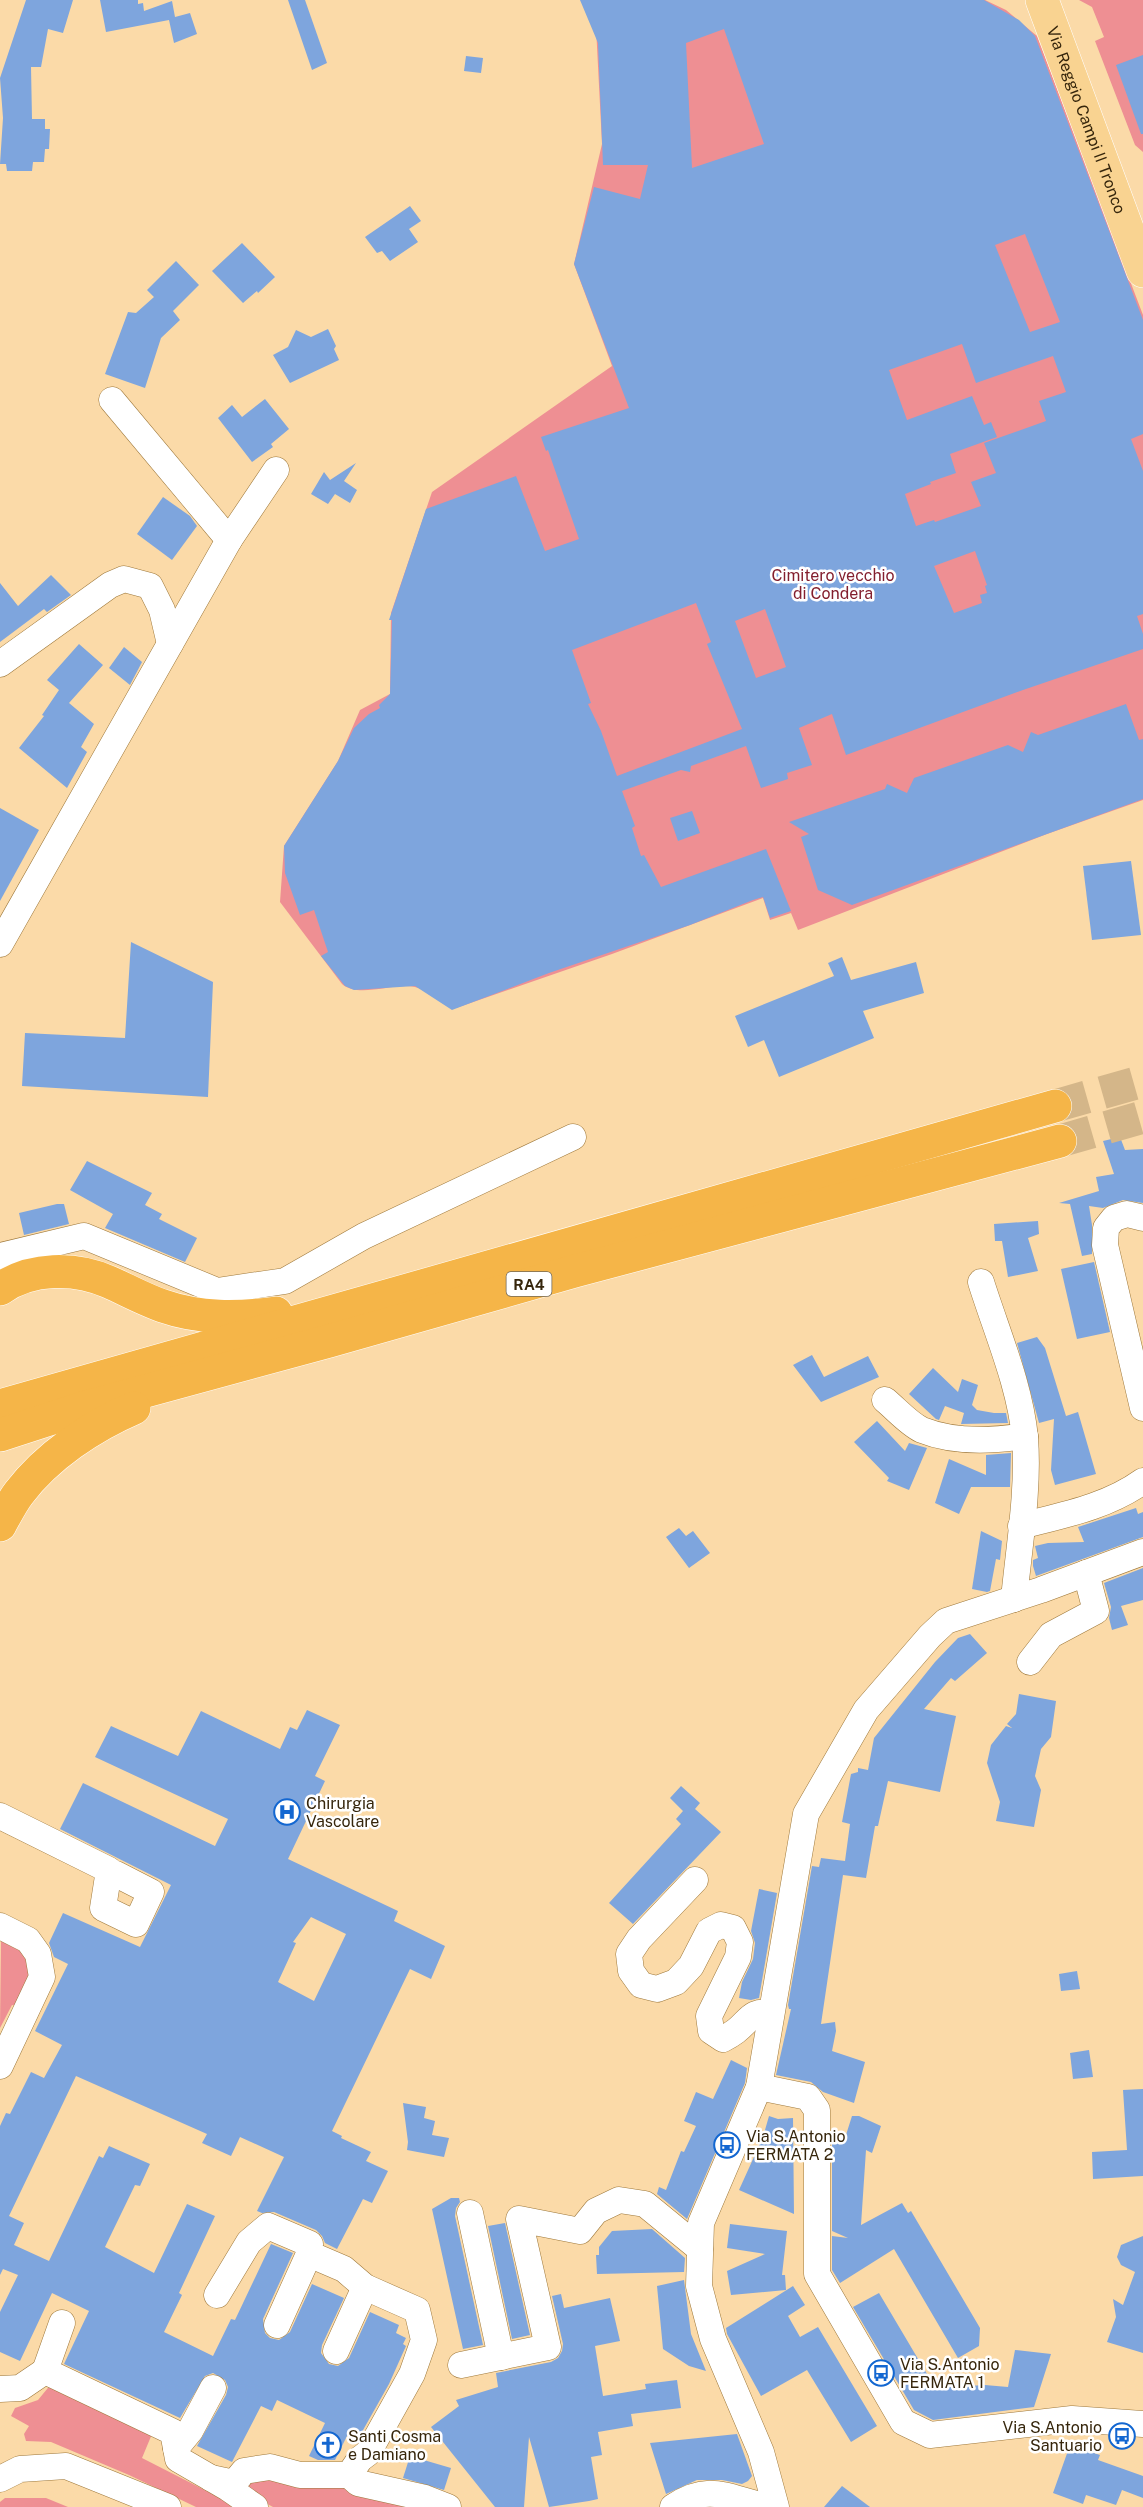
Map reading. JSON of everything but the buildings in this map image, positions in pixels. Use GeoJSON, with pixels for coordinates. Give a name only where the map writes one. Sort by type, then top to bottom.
{"type":"FeatureCollection","features":[{"type":"Feature","properties":{"kind":"highway","name":"RA4"},"geometry":{"type":"LineString","coordinates":[[0,1406],[1054,1106]]}},
{"type":"Feature","properties":{"kind":"highway","name":"RA4"},"geometry":{"type":"LineString","coordinates":[[0,1435],[83,1408],[575,1271],[1060,1141]]}},
{"type":"Feature","properties":{"kind":"highway"},"geometry":{"type":"LineString","coordinates":[[0,1289],[36,1273],[78,1272],[106,1281],[163,1306],[198,1315],[240,1318],[373,1301]]}},
{"type":"Feature","properties":{"kind":"highway"},"geometry":{"type":"LineString","coordinates":[[0,1525],[19,1493],[66,1447],[114,1416],[218,1372]]}},
{"type":"Feature","properties":{"kind":"main road","name":"Via Reggio Campi II Tronco"},"geometry":{"type":"LineString","coordinates":[[1039,2],[1143,271]]}},
{"type":"Feature","properties":{"kind":"street"},"geometry":{"type":"LineString","coordinates":[[112,400],[229,540]]}},
{"type":"Feature","properties":{"kind":"street"},"geometry":{"type":"LineString","coordinates":[[0,944],[229,540],[276,470]]}},
{"type":"Feature","properties":{"kind":"street"},"geometry":{"type":"LineString","coordinates":[[0,664],[110,585],[124,579],[150,586],[162,610],[170,644]]}},
{"type":"Feature","properties":{"kind":"street"},"geometry":{"type":"LineString","coordinates":[[0,1256],[84,1236],[217,1291],[285,1281],[364,1236],[573,1137]]}},
{"type":"Feature","properties":{"kind":"street"},"geometry":{"type":"LineString","coordinates":[[1143,1218],[1127,1215],[1113,1218],[1106,1228],[1105,1245],[1143,1408]]}},
{"type":"Feature","properties":{"kind":"street"},"geometry":{"type":"LineString","coordinates":[[981,1282],[1019,1401],[1025,1436],[1026,1461],[1014,1599]]}},
{"type":"Feature","properties":{"kind":"street"},"geometry":{"type":"LineString","coordinates":[[885,1401],[921,1429],[963,1438],[992,1441],[1025,1436]]}},
{"type":"Feature","properties":{"kind":"street"},"geometry":{"type":"LineString","coordinates":[[1021,1526],[1084,1510],[1128,1492],[1143,1481]]}},
{"type":"Feature","properties":{"kind":"street"},"geometry":{"type":"LineString","coordinates":[[776,2507],[761,2452],[713,2339],[699,2286],[701,2223],[759,2087],[806,1814],[866,1710],[930,1636],[946,1621],[1143,1552]]}},
{"type":"Feature","properties":{"kind":"street"},"geometry":{"type":"LineString","coordinates":[[1030,1662],[1051,1635],[1096,1611],[1086,1573]]}},
{"type":"Feature","properties":{"kind":"street"},"geometry":{"type":"LineString","coordinates":[[0,1816],[109,1870],[103,1908],[136,1924],[151,1892],[116,1874]]}},
{"type":"Feature","properties":{"kind":"street"},"geometry":{"type":"LineString","coordinates":[[695,1880],[639,1939],[629,1954],[632,1971],[641,1984],[657,1989],[676,1982],[691,1966],[709,1931],[721,1925],[733,1928],[740,1942],[738,1957],[709,2016],[711,2031],[723,2039],[736,2031],[750,2017],[761,2012],[771,2013]]}},
{"type":"Feature","properties":{"kind":"street"},"geometry":{"type":"LineString","coordinates":[[0,1926],[28,1940],[38,1954],[42,1977],[0,2066]]}},
{"type":"Feature","properties":{"kind":"street"},"geometry":{"type":"LineString","coordinates":[[759,2087],[808,2097],[817,2110],[817,2274],[903,2422],[930,2435],[1072,2419],[1143,2424]]}},
{"type":"Feature","properties":{"kind":"street"},"geometry":{"type":"LineString","coordinates":[[461,2365],[548,2347],[519,2218],[580,2231],[596,2211],[619,2200],[645,2204],[700,2249]]}},
{"type":"Feature","properties":{"kind":"street"},"geometry":{"type":"LineString","coordinates":[[470,2213],[501,2357]]}},
{"type":"Feature","properties":{"kind":"street"},"geometry":{"type":"LineString","coordinates":[[217,2295],[249,2242],[268,2226],[310,2244],[309,2254],[277,2325]]}},
{"type":"Feature","properties":{"kind":"street"},"geometry":{"type":"LineString","coordinates":[[309,2254],[344,2269],[365,2287],[417,2310],[424,2340],[412,2374],[401,2394],[368,2453],[360,2459],[349,2475]]}},
{"type":"Feature","properties":{"kind":"street"},"geometry":{"type":"LineString","coordinates":[[336,2351],[365,2287]]}},
{"type":"Feature","properties":{"kind":"street"},"geometry":{"type":"LineString","coordinates":[[0,2390],[20,2388],[45,2372],[62,2323]]}},
{"type":"Feature","properties":{"kind":"street"},"geometry":{"type":"LineString","coordinates":[[45,2372],[172,2432],[178,2459],[255,2507]]}},
{"type":"Feature","properties":{"kind":"street"},"geometry":{"type":"LineString","coordinates":[[176,2448],[190,2431],[213,2388]]}},
{"type":"Feature","properties":{"kind":"street"},"geometry":{"type":"LineString","coordinates":[[0,2479],[20,2469],[66,2466],[168,2507]]}},
{"type":"Feature","properties":{"kind":"street"},"geometry":{"type":"LineString","coordinates":[[211,2478],[234,2483],[244,2471],[270,2467],[300,2475],[349,2475],[358,2483],[425,2498],[448,2507]]}},
{"type":"Feature","properties":{"kind":"street"},"geometry":{"type":"LineString","coordinates":[[673,2507],[697,2493],[716,2493],[770,2507]]}},
{"type":"Feature","properties":{"kind":"green space","name":"Cimitero vecchio di Condera"},"geometry":{"type":"Polygon","coordinates":[[[585,0],[985,0],[1006,10],[1037,36],[1143,315],[1143,800],[1047,834],[798,930],[791,913],[770,920],[763,898],[456,1008],[415,987],[358,990],[342,984],[280,902],[284,846],[338,761],[360,710],[390,694],[391,613],[432,492],[612,366],[574,264],[602,144],[596,27],[585,0]]]}},
{"type":"Feature","properties":{"kind":"green space"},"geometry":{"type":"Polygon","coordinates":[[[1079,0],[1143,0],[1143,152],[1135,145],[1095,41],[1104,37],[1092,7],[1079,0]]]}},
{"type":"Feature","properties":{"kind":"green space"},"geometry":{"type":"Polygon","coordinates":[[[1,1939],[14,1944],[30,1960],[28,1976],[18,2006],[12,2005],[0,2028],[1,1939]]]}},
{"type":"Feature","properties":{"kind":"green space"},"geometry":{"type":"Polygon","coordinates":[[[52,2383],[152,2434],[142,2458],[238,2507],[196,2507],[51,2442],[26,2441],[24,2434],[29,2426],[11,2416],[15,2408],[38,2400],[52,2383]]]}},
{"type":"Feature","properties":{"kind":"green space"},"geometry":{"type":"Polygon","coordinates":[[[244,2478],[327,2480],[422,2507],[273,2507],[247,2493],[244,2478]]]}},
{"type":"Feature","properties":{"kind":"green space"},"geometry":{"type":"Polygon","coordinates":[[[5,2498],[46,2498],[68,2507],[0,2507],[0,2502],[5,2498]]]}},
{"type":"Feature","properties":{"kind":"tunnel"},"geometry":{"type":"LineString","coordinates":[[1055,1106],[1143,1081]]}},
{"type":"Feature","properties":{"kind":"tunnel"},"geometry":{"type":"LineString","coordinates":[[1060,1141],[1143,1117]]}},
{"type":"Feature","properties":{"kind":"place","name":"Chirurgia Vascolare"},"geometry":{"type":"Point","coordinates":[287,1812]}},
{"type":"Feature","properties":{"kind":"place","name":"Via S.Antonio FERMATA 2"},"geometry":{"type":"Point","coordinates":[727,2145]}},
{"type":"Feature","properties":{"kind":"place","name":"Via S.Antonio FERMATA 1"},"geometry":{"type":"Point","coordinates":[881,2373]}},
{"type":"Feature","properties":{"kind":"place","name":"Via S.Antonio Santuario"},"geometry":{"type":"Point","coordinates":[1122,2436]}},
{"type":"Feature","properties":{"kind":"place","name":"Santi Cosma e Damiano"},"geometry":{"type":"Point","coordinates":[328,2445]}}]}
